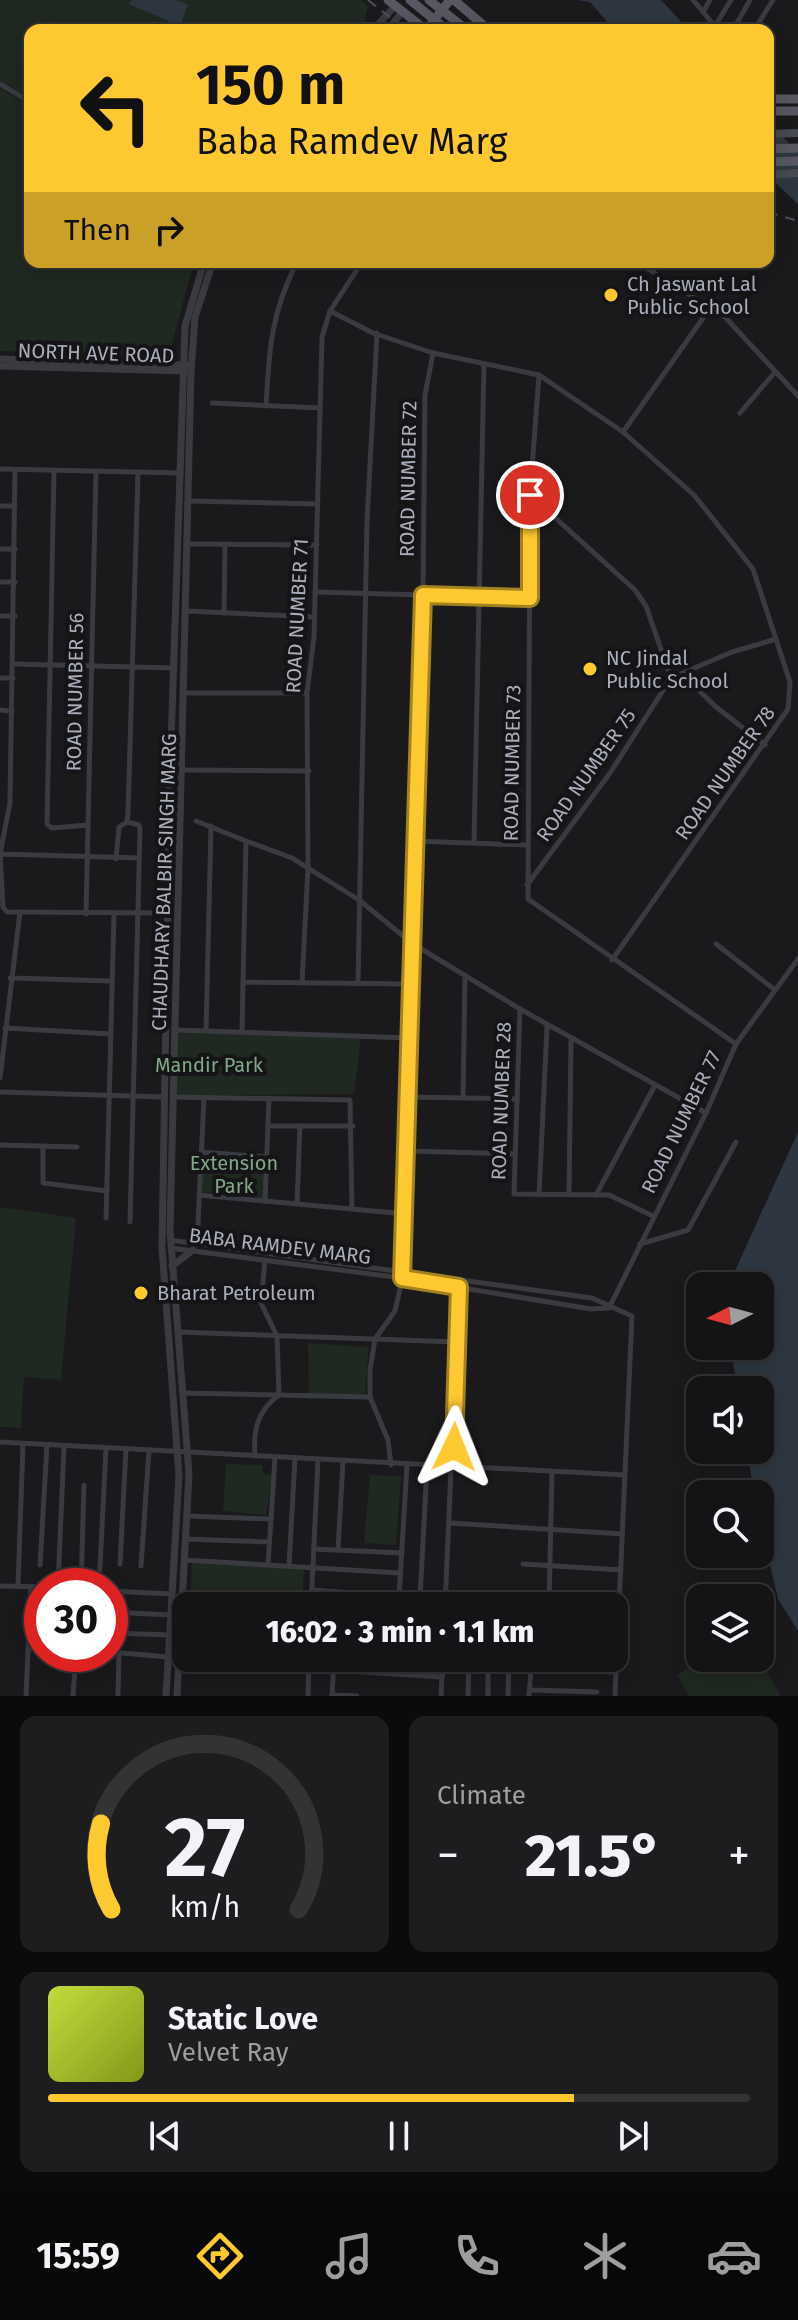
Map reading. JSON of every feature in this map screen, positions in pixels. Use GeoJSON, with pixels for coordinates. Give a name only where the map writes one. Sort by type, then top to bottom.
{"type":"FeatureCollection","features":[{"type":"Feature","properties":{"kind":"main road"},"geometry":{"type":"LineString","coordinates":[[410,0],[440,24]]}},
{"type":"Feature","properties":{"kind":"main road"},"geometry":{"type":"LineString","coordinates":[[429,0],[459,24]]}},
{"type":"Feature","properties":{"kind":"main road"},"geometry":{"type":"LineString","coordinates":[[431,24],[452,0],[482,24]]}},
{"type":"Feature","properties":{"kind":"main road"},"geometry":{"type":"LineString","coordinates":[[395,6],[418,24]]}},
{"type":"Feature","properties":{"kind":"main road"},"geometry":{"type":"LineString","coordinates":[[774,99],[798,99]]}},
{"type":"Feature","properties":{"kind":"main road"},"geometry":{"type":"LineString","coordinates":[[774,111],[798,111]]}},
{"type":"Feature","properties":{"kind":"main road"},"geometry":{"type":"LineString","coordinates":[[774,134],[795,133]]}},
{"type":"Feature","properties":{"kind":"main road"},"geometry":{"type":"LineString","coordinates":[[774,149],[798,148]]}},
{"type":"Feature","properties":{"kind":"main road"},"geometry":{"type":"LineString","coordinates":[[774,162],[798,161]]}},
{"type":"Feature","properties":{"kind":"main road"},"geometry":{"type":"LineString","coordinates":[[774,175],[798,173]]}},
{"type":"Feature","properties":{"kind":"street"},"geometry":{"type":"LineString","coordinates":[[693,0],[713,24]]}},
{"type":"Feature","properties":{"kind":"street"},"geometry":{"type":"LineString","coordinates":[[703,12],[710,0]]}},
{"type":"Feature","properties":{"kind":"street"},"geometry":{"type":"LineString","coordinates":[[718,24],[731,0]]}},
{"type":"Feature","properties":{"kind":"street"},"geometry":{"type":"LineString","coordinates":[[736,24],[750,0]]}},
{"type":"Feature","properties":{"kind":"street"},"geometry":{"type":"LineString","coordinates":[[758,24],[773,0]]}},
{"type":"Feature","properties":{"kind":"street"},"geometry":{"type":"LineString","coordinates":[[378,24],[395,6]]}},
{"type":"Feature","properties":{"kind":"street"},"geometry":{"type":"LineString","coordinates":[[0,84],[24,98]]}},
{"type":"Feature","properties":{"kind":"street","name":"CHAUDHARY BALBIR SINGH MARG"},"geometry":{"type":"LineString","coordinates":[[173,1592],[179,1476],[166,1244],[164,1097],[181,473],[186,409],[185,326],[202,268]]}},
{"type":"Feature","properties":{"kind":"street","name":"CHAUDHARY BALBIR SINGH MARG"},"geometry":{"type":"LineString","coordinates":[[187,368],[195,317],[211,268]]}},
{"type":"Feature","properties":{"kind":"street"},"geometry":{"type":"LineString","coordinates":[[266,406],[270,331],[277,304],[294,268]]}},
{"type":"Feature","properties":{"kind":"street","name":"ROAD NUMBER 71"},"geometry":{"type":"LineString","coordinates":[[302,983],[308,868],[307,693],[315,617],[322,337],[330,311],[358,268]]}},
{"type":"Feature","properties":{"kind":"street"},"geometry":{"type":"LineString","coordinates":[[647,268],[725,317],[798,396]]}},
{"type":"Feature","properties":{"kind":"street"},"geometry":{"type":"LineString","coordinates":[[623,432],[710,308]]}},
{"type":"Feature","properties":{"kind":"street"},"geometry":{"type":"LineString","coordinates":[[330,311],[377,333],[433,353],[539,375],[623,432],[694,495],[753,569],[790,682],[798,681]]}},
{"type":"Feature","properties":{"kind":"street"},"geometry":{"type":"LineString","coordinates":[[358,983],[372,379],[377,333]]}},
{"type":"Feature","properties":{"kind":"street","name":"ROAD NUMBER 72"},"geometry":{"type":"LineString","coordinates":[[375,1339],[395,1311],[403,1275],[423,595],[425,395],[433,353]]}},
{"type":"Feature","properties":{"kind":"street"},"geometry":{"type":"LineString","coordinates":[[0,359],[187,368]]}},
{"type":"Feature","properties":{"kind":"street"},"geometry":{"type":"LineString","coordinates":[[474,843],[484,364]]}},
{"type":"Feature","properties":{"kind":"street","name":"NORTH AVE ROAD"},"geometry":{"type":"LineString","coordinates":[[0,366],[187,368]]}},
{"type":"Feature","properties":{"kind":"street"},"geometry":{"type":"LineString","coordinates":[[740,413],[775,372]]}},
{"type":"Feature","properties":{"kind":"street","name":"ROAD NUMBER 73"},"geometry":{"type":"LineString","coordinates":[[527,886],[530,495],[539,375]]}},
{"type":"Feature","properties":{"kind":"street"},"geometry":{"type":"LineString","coordinates":[[212,403],[320,408]]}},
{"type":"Feature","properties":{"kind":"street","name":"CHAUDHARY BALBIR SINGH MARG"},"geometry":{"type":"LineString","coordinates":[[184,1592],[187,1451],[172,1266],[166,1244],[177,1030],[184,770],[189,501],[186,409]]}},
{"type":"Feature","properties":{"kind":"street"},"geometry":{"type":"LineString","coordinates":[[0,469],[181,473]]}},
{"type":"Feature","properties":{"kind":"street"},"geometry":{"type":"LineString","coordinates":[[15,470],[10,803],[0,854],[3,907],[7,912],[169,913]]}},
{"type":"Feature","properties":{"kind":"street"},"geometry":{"type":"LineString","coordinates":[[54,471],[47,824],[52,828],[88,825]]}},
{"type":"Feature","properties":{"kind":"street","name":"ROAD NUMBER 56"},"geometry":{"type":"LineString","coordinates":[[86,914],[96,471]]}},
{"type":"Feature","properties":{"kind":"street"},"geometry":{"type":"LineString","coordinates":[[127,822],[138,472]]}},
{"type":"Feature","properties":{"kind":"street"},"geometry":{"type":"LineString","coordinates":[[530,495],[635,590],[646,606],[671,678],[732,652],[776,639]]}},
{"type":"Feature","properties":{"kind":"street"},"geometry":{"type":"LineString","coordinates":[[189,501],[318,504]]}},
{"type":"Feature","properties":{"kind":"street"},"geometry":{"type":"LineString","coordinates":[[0,506],[15,506]]}},
{"type":"Feature","properties":{"kind":"street"},"geometry":{"type":"LineString","coordinates":[[188,544],[317,545]]}},
{"type":"Feature","properties":{"kind":"street"},"geometry":{"type":"LineString","coordinates":[[224,613],[225,544]]}},
{"type":"Feature","properties":{"kind":"street"},"geometry":{"type":"LineString","coordinates":[[0,549],[15,549]]}},
{"type":"Feature","properties":{"kind":"street"},"geometry":{"type":"LineString","coordinates":[[0,582],[15,582]]}},
{"type":"Feature","properties":{"kind":"street"},"geometry":{"type":"LineString","coordinates":[[315,592],[530,598]]}},
{"type":"Feature","properties":{"kind":"street"},"geometry":{"type":"LineString","coordinates":[[187,611],[315,617]]}},
{"type":"Feature","properties":{"kind":"street"},"geometry":{"type":"LineString","coordinates":[[0,616],[15,616]]}},
{"type":"Feature","properties":{"kind":"street"},"geometry":{"type":"LineString","coordinates":[[13,664],[175,668]]}},
{"type":"Feature","properties":{"kind":"street"},"geometry":{"type":"LineString","coordinates":[[683,675],[716,707],[765,745]]}},
{"type":"Feature","properties":{"kind":"street"},"geometry":{"type":"LineString","coordinates":[[0,678],[13,678]]}},
{"type":"Feature","properties":{"kind":"street","name":"ROAD NUMBER 75"},"geometry":{"type":"LineString","coordinates":[[527,886],[610,773],[671,678]]}},
{"type":"Feature","properties":{"kind":"street","name":"ROAD NUMBER 78"},"geometry":{"type":"LineString","coordinates":[[612,960],[765,745],[788,709],[790,682]]}},
{"type":"Feature","properties":{"kind":"street"},"geometry":{"type":"LineString","coordinates":[[185,693],[307,693]]}},
{"type":"Feature","properties":{"kind":"street"},"geometry":{"type":"LineString","coordinates":[[0,710],[12,711]]}},
{"type":"Feature","properties":{"kind":"street"},"geometry":{"type":"LineString","coordinates":[[2,743],[11,743]]}},
{"type":"Feature","properties":{"kind":"street"},"geometry":{"type":"LineString","coordinates":[[184,770],[309,771]]}},
{"type":"Feature","properties":{"kind":"street"},"geometry":{"type":"LineString","coordinates":[[1,773],[10,773]]}},
{"type":"Feature","properties":{"kind":"street"},"geometry":{"type":"LineString","coordinates":[[0,803],[10,803]]}},
{"type":"Feature","properties":{"kind":"street"},"geometry":{"type":"LineString","coordinates":[[196,821],[308,868],[359,900],[413,944],[571,1041],[706,1113]]}},
{"type":"Feature","properties":{"kind":"street"},"geometry":{"type":"LineString","coordinates":[[116,859],[119,827],[127,822],[139,825],[130,1222]]}},
{"type":"Feature","properties":{"kind":"street"},"geometry":{"type":"LineString","coordinates":[[206,1031],[211,826]]}},
{"type":"Feature","properties":{"kind":"street"},"geometry":{"type":"LineString","coordinates":[[242,1032],[246,841]]}},
{"type":"Feature","properties":{"kind":"street"},"geometry":{"type":"LineString","coordinates":[[415,841],[527,845]]}},
{"type":"Feature","properties":{"kind":"street"},"geometry":{"type":"LineString","coordinates":[[0,854],[139,858]]}},
{"type":"Feature","properties":{"kind":"street"},"geometry":{"type":"LineString","coordinates":[[527,886],[530,902],[736,1044]]}},
{"type":"Feature","properties":{"kind":"street"},"geometry":{"type":"LineString","coordinates":[[0,1078],[20,912]]}},
{"type":"Feature","properties":{"kind":"street"},"geometry":{"type":"LineString","coordinates":[[106,1218],[114,914]]}},
{"type":"Feature","properties":{"kind":"street"},"geometry":{"type":"LineString","coordinates":[[716,944],[775,990]]}},
{"type":"Feature","properties":{"kind":"street","name":"ROAD NUMBER 77"},"geometry":{"type":"LineString","coordinates":[[609,1308],[706,1113],[736,1044],[798,959]]}},
{"type":"Feature","properties":{"kind":"street"},"geometry":{"type":"LineString","coordinates":[[463,1098],[465,975]]}},
{"type":"Feature","properties":{"kind":"street"},"geometry":{"type":"LineString","coordinates":[[10,978],[111,981]]}},
{"type":"Feature","properties":{"kind":"street"},"geometry":{"type":"LineString","coordinates":[[243,982],[412,984]]}},
{"type":"Feature","properties":{"kind":"street","name":"ROAD NUMBER 28"},"geometry":{"type":"LineString","coordinates":[[520,1009],[514,1194],[539,1195]]}},
{"type":"Feature","properties":{"kind":"street"},"geometry":{"type":"LineString","coordinates":[[547,1026],[539,1195],[609,1195],[653,1216]]}},
{"type":"Feature","properties":{"kind":"street"},"geometry":{"type":"LineString","coordinates":[[5,1028],[110,1034]]}},
{"type":"Feature","properties":{"kind":"street"},"geometry":{"type":"LineString","coordinates":[[177,1030],[411,1038]]}},
{"type":"Feature","properties":{"kind":"street"},"geometry":{"type":"LineString","coordinates":[[569,1195],[571,1041]]}},
{"type":"Feature","properties":{"kind":"street"},"geometry":{"type":"LineString","coordinates":[[596,1195],[654,1087]]}},
{"type":"Feature","properties":{"kind":"street"},"geometry":{"type":"LineString","coordinates":[[0,1092],[164,1097]]}},
{"type":"Feature","properties":{"kind":"street"},"geometry":{"type":"LineString","coordinates":[[174,1097],[347,1098],[353,1105],[352,1209]]}},
{"type":"Feature","properties":{"kind":"street"},"geometry":{"type":"LineString","coordinates":[[409,1097],[517,1099]]}},
{"type":"Feature","properties":{"kind":"street"},"geometry":{"type":"LineString","coordinates":[[172,1266],[195,1247],[204,1098]]}},
{"type":"Feature","properties":{"kind":"street"},"geometry":{"type":"LineString","coordinates":[[265,1201],[269,1098]]}},
{"type":"Feature","properties":{"kind":"street"},"geometry":{"type":"LineString","coordinates":[[268,1126],[353,1126]]}},
{"type":"Feature","properties":{"kind":"street"},"geometry":{"type":"LineString","coordinates":[[297,1204],[300,1126]]}},
{"type":"Feature","properties":{"kind":"street"},"geometry":{"type":"LineString","coordinates":[[639,1244],[688,1230],[736,1142]]}},
{"type":"Feature","properties":{"kind":"street"},"geometry":{"type":"LineString","coordinates":[[0,1145],[77,1147]]}},
{"type":"Feature","properties":{"kind":"street"},"geometry":{"type":"LineString","coordinates":[[43,1146],[43,1183],[107,1191]]}},
{"type":"Feature","properties":{"kind":"street"},"geometry":{"type":"LineString","coordinates":[[408,1151],[515,1154]]}},
{"type":"Feature","properties":{"kind":"street"},"geometry":{"type":"LineString","coordinates":[[201,1152],[267,1157]]}},
{"type":"Feature","properties":{"kind":"street"},"geometry":{"type":"LineString","coordinates":[[199,1195],[406,1214]]}},
{"type":"Feature","properties":{"kind":"street","name":"BABA RAMDEV MARG"},"geometry":{"type":"LineString","coordinates":[[166,1244],[592,1298],[609,1308]]}},
{"type":"Feature","properties":{"kind":"street","name":"BABA RAMDEV MARG"},"geometry":{"type":"LineString","coordinates":[[195,1247],[265,1260],[403,1275],[591,1309],[609,1308]]}},
{"type":"Feature","properties":{"kind":"street"},"geometry":{"type":"LineString","coordinates":[[265,1260],[261,1303],[277,1336],[279,1395]]}},
{"type":"Feature","properties":{"kind":"street"},"geometry":{"type":"LineString","coordinates":[[447,1592],[459,1287]]}},
{"type":"Feature","properties":{"kind":"street"},"geometry":{"type":"LineString","coordinates":[[609,1308],[632,1316],[620,1592]]}},
{"type":"Feature","properties":{"kind":"street"},"geometry":{"type":"LineString","coordinates":[[177,1332],[457,1342]]}},
{"type":"Feature","properties":{"kind":"street"},"geometry":{"type":"LineString","coordinates":[[375,1339],[370,1397],[388,1440],[391,1465]]}},
{"type":"Feature","properties":{"kind":"street"},"geometry":{"type":"LineString","coordinates":[[182,1393],[370,1397]]}},
{"type":"Feature","properties":{"kind":"street"},"geometry":{"type":"LineString","coordinates":[[255,1456],[256,1423],[267,1403],[279,1395]]}},
{"type":"Feature","properties":{"kind":"street"},"geometry":{"type":"LineString","coordinates":[[0,1442],[453,1469],[625,1475]]}},
{"type":"Feature","properties":{"kind":"street"},"geometry":{"type":"LineString","coordinates":[[18,1586],[23,1443]]}},
{"type":"Feature","properties":{"kind":"street"},"geometry":{"type":"LineString","coordinates":[[40,1565],[47,1445]]}},
{"type":"Feature","properties":{"kind":"street"},"geometry":{"type":"LineString","coordinates":[[59,1568],[64,1446]]}},
{"type":"Feature","properties":{"kind":"street"},"geometry":{"type":"LineString","coordinates":[[100,1568],[106,1448]]}},
{"type":"Feature","properties":{"kind":"street"},"geometry":{"type":"LineString","coordinates":[[120,1564],[126,1449]]}},
{"type":"Feature","properties":{"kind":"street"},"geometry":{"type":"LineString","coordinates":[[141,1566],[149,1450]]}},
{"type":"Feature","properties":{"kind":"street"},"geometry":{"type":"LineString","coordinates":[[268,1564],[275,1457]]}},
{"type":"Feature","properties":{"kind":"street"},"geometry":{"type":"LineString","coordinates":[[289,1566],[295,1458]]}},
{"type":"Feature","properties":{"kind":"street"},"geometry":{"type":"LineString","coordinates":[[318,1460],[312,1590],[328,1592]]}},
{"type":"Feature","properties":{"kind":"street"},"geometry":{"type":"LineString","coordinates":[[338,1550],[343,1461]]}},
{"type":"Feature","properties":{"kind":"street"},"geometry":{"type":"LineString","coordinates":[[399,1592],[407,1465]]}},
{"type":"Feature","properties":{"kind":"street"},"geometry":{"type":"LineString","coordinates":[[420,1592],[427,1467]]}},
{"type":"Feature","properties":{"kind":"street"},"geometry":{"type":"LineString","coordinates":[[549,1592],[552,1472]]}},
{"type":"Feature","properties":{"kind":"street"},"geometry":{"type":"LineString","coordinates":[[82,1568],[84,1485]]}},
{"type":"Feature","properties":{"kind":"street"},"geometry":{"type":"LineString","coordinates":[[187,1516],[271,1519]]}},
{"type":"Feature","properties":{"kind":"street"},"geometry":{"type":"LineString","coordinates":[[450,1523],[622,1534]]}},
{"type":"Feature","properties":{"kind":"street"},"geometry":{"type":"LineString","coordinates":[[185,1539],[269,1542]]}},
{"type":"Feature","properties":{"kind":"street"},"geometry":{"type":"LineString","coordinates":[[314,1549],[402,1553]]}},
{"type":"Feature","properties":{"kind":"street"},"geometry":{"type":"LineString","coordinates":[[184,1560],[400,1573]]}},
{"type":"Feature","properties":{"kind":"street"},"geometry":{"type":"LineString","coordinates":[[523,1564],[621,1570]]}},
{"type":"Feature","properties":{"kind":"street"},"geometry":{"type":"LineString","coordinates":[[0,1586],[24,1586]]}},
{"type":"Feature","properties":{"kind":"street"},"geometry":{"type":"LineString","coordinates":[[128,1592],[172,1594]]}},
{"type":"Feature","properties":{"kind":"street","name":"CHAUDHARY BALBIR SINGH MARG"},"geometry":{"type":"LineString","coordinates":[[166,1696],[172,1604]]}},
{"type":"Feature","properties":{"kind":"street"},"geometry":{"type":"LineString","coordinates":[[128,1613],[171,1615]]}},
{"type":"Feature","properties":{"kind":"street"},"geometry":{"type":"LineString","coordinates":[[128,1634],[170,1635]]}},
{"type":"Feature","properties":{"kind":"street"},"geometry":{"type":"LineString","coordinates":[[128,1654],[168,1657]]}},
{"type":"Feature","properties":{"kind":"street"},"geometry":{"type":"LineString","coordinates":[[26,1696],[27,1672]]}},
{"type":"Feature","properties":{"kind":"street"},"geometry":{"type":"LineString","coordinates":[[73,1696],[75,1672]]}},
{"type":"Feature","properties":{"kind":"street"},"geometry":{"type":"LineString","coordinates":[[118,1696],[119,1672]]}},
{"type":"Feature","properties":{"kind":"street","name":"CHAUDHARY BALBIR SINGH MARG"},"geometry":{"type":"LineString","coordinates":[[177,1696],[182,1672]]}},
{"type":"Feature","properties":{"kind":"street"},"geometry":{"type":"LineString","coordinates":[[308,1696],[309,1672]]}},
{"type":"Feature","properties":{"kind":"street"},"geometry":{"type":"LineString","coordinates":[[333,1672],[332,1695],[357,1696]]}},
{"type":"Feature","properties":{"kind":"street"},"geometry":{"type":"LineString","coordinates":[[364,1672],[442,1677]]}},
{"type":"Feature","properties":{"kind":"street"},"geometry":{"type":"LineString","coordinates":[[441,1696],[442,1672]]}},
{"type":"Feature","properties":{"kind":"street"},"geometry":{"type":"LineString","coordinates":[[468,1696],[469,1672]]}},
{"type":"Feature","properties":{"kind":"street"},"geometry":{"type":"LineString","coordinates":[[488,1672],[488,1696]]}},
{"type":"Feature","properties":{"kind":"street"},"geometry":{"type":"LineString","coordinates":[[508,1672],[508,1696]]}},
{"type":"Feature","properties":{"kind":"street"},"geometry":{"type":"LineString","coordinates":[[531,1672],[530,1693],[597,1692]]}},
{"type":"Feature","properties":{"kind":"street"},"geometry":{"type":"LineString","coordinates":[[615,1696],[616,1672]]}},
{"type":"Feature","properties":{"kind":"green space"},"geometry":{"type":"Polygon","coordinates":[[[0,0],[361,0],[368,6],[364,24],[24,24],[24,95],[0,81],[0,0]]]}},
{"type":"Feature","properties":{"kind":"green space"},"geometry":{"type":"Polygon","coordinates":[[[0,88],[24,102],[24,268],[192,268],[168,359],[0,351],[0,88]]]}},
{"type":"Feature","properties":{"kind":"green space","name":"Mandir Park"},"geometry":{"type":"Polygon","coordinates":[[[179,1032],[361,1039],[354,1094],[176,1096],[179,1032]]]}},
{"type":"Feature","properties":{"kind":"green space","name":"Extension Park"},"geometry":{"type":"Polygon","coordinates":[[[201,1152],[267,1157],[263,1198],[202,1192],[201,1152]]]}},
{"type":"Feature","properties":{"kind":"green space"},"geometry":{"type":"Polygon","coordinates":[[[0,1207],[76,1218],[61,1380],[24,1377],[21,1428],[0,1427],[0,1207]]]}},
{"type":"Feature","properties":{"kind":"green space"},"geometry":{"type":"Polygon","coordinates":[[[308,1343],[369,1347],[365,1394],[309,1394],[308,1343]]]}},
{"type":"Feature","properties":{"kind":"green space"},"geometry":{"type":"Polygon","coordinates":[[[226,1464],[262,1465],[263,1473],[272,1475],[266,1515],[223,1511],[226,1464]]]}},
{"type":"Feature","properties":{"kind":"green space"},"geometry":{"type":"Polygon","coordinates":[[[370,1475],[401,1476],[396,1545],[364,1543],[370,1475]]]}},
{"type":"Feature","properties":{"kind":"green space"},"geometry":{"type":"Polygon","coordinates":[[[192,1562],[304,1569],[303,1592],[191,1592],[192,1562]]]}},
{"type":"Feature","properties":{"kind":"green space"},"geometry":{"type":"Polygon","coordinates":[[[686,1669],[686,1672],[767,1672],[781,1696],[689,1696],[677,1675],[686,1669]]]}},
{"type":"Feature","properties":{"kind":"shaded area"},"geometry":{"type":"Polygon","coordinates":[[[132,0],[176,0],[188,5],[181,24],[175,24],[129,4],[132,0]]]}},
{"type":"Feature","properties":{"kind":"shaded area"},"geometry":{"type":"Polygon","coordinates":[[[577,0],[661,0],[683,24],[609,24],[590,2],[577,0]]]}},
{"type":"Feature","properties":{"kind":"shaded area"},"geometry":{"type":"Polygon","coordinates":[[[774,127],[798,153],[798,204],[774,182],[774,127]]]}},
{"type":"Feature","properties":{"kind":"shaded area"},"geometry":{"type":"Polygon","coordinates":[[[798,1132],[798,1631],[778,1599],[771,1568],[774,1568],[774,1480],[752,1480],[749,1464],[774,1464],[774,1376],[735,1376],[733,1360],[774,1360],[774,1272],[734,1272],[798,1132]]]}},
{"type":"Feature","properties":{"kind":"railway"},"geometry":{"type":"LineString","coordinates":[[368,0],[398,24]]}},
{"type":"Feature","properties":{"kind":"railway"},"geometry":{"type":"LineString","coordinates":[[774,214],[798,221]]}},
{"type":"Feature","properties":{"kind":"place","name":"Ch Jaswant Lal Public School"},"geometry":{"type":"Point","coordinates":[611,295]}},
{"type":"Feature","properties":{"kind":"place","name":"NC Jindal Public School"},"geometry":{"type":"Point","coordinates":[590,669]}},
{"type":"Feature","properties":{"kind":"place","name":"Bharat Petroleum"},"geometry":{"type":"Point","coordinates":[141,1293]}},
{"type":"Feature","properties":{"kind":"route"},"geometry":{"type":"LineString","coordinates":[[454,1447],[459,1287],[402,1278],[423,595],[530,598],[530,495]]}}]}
